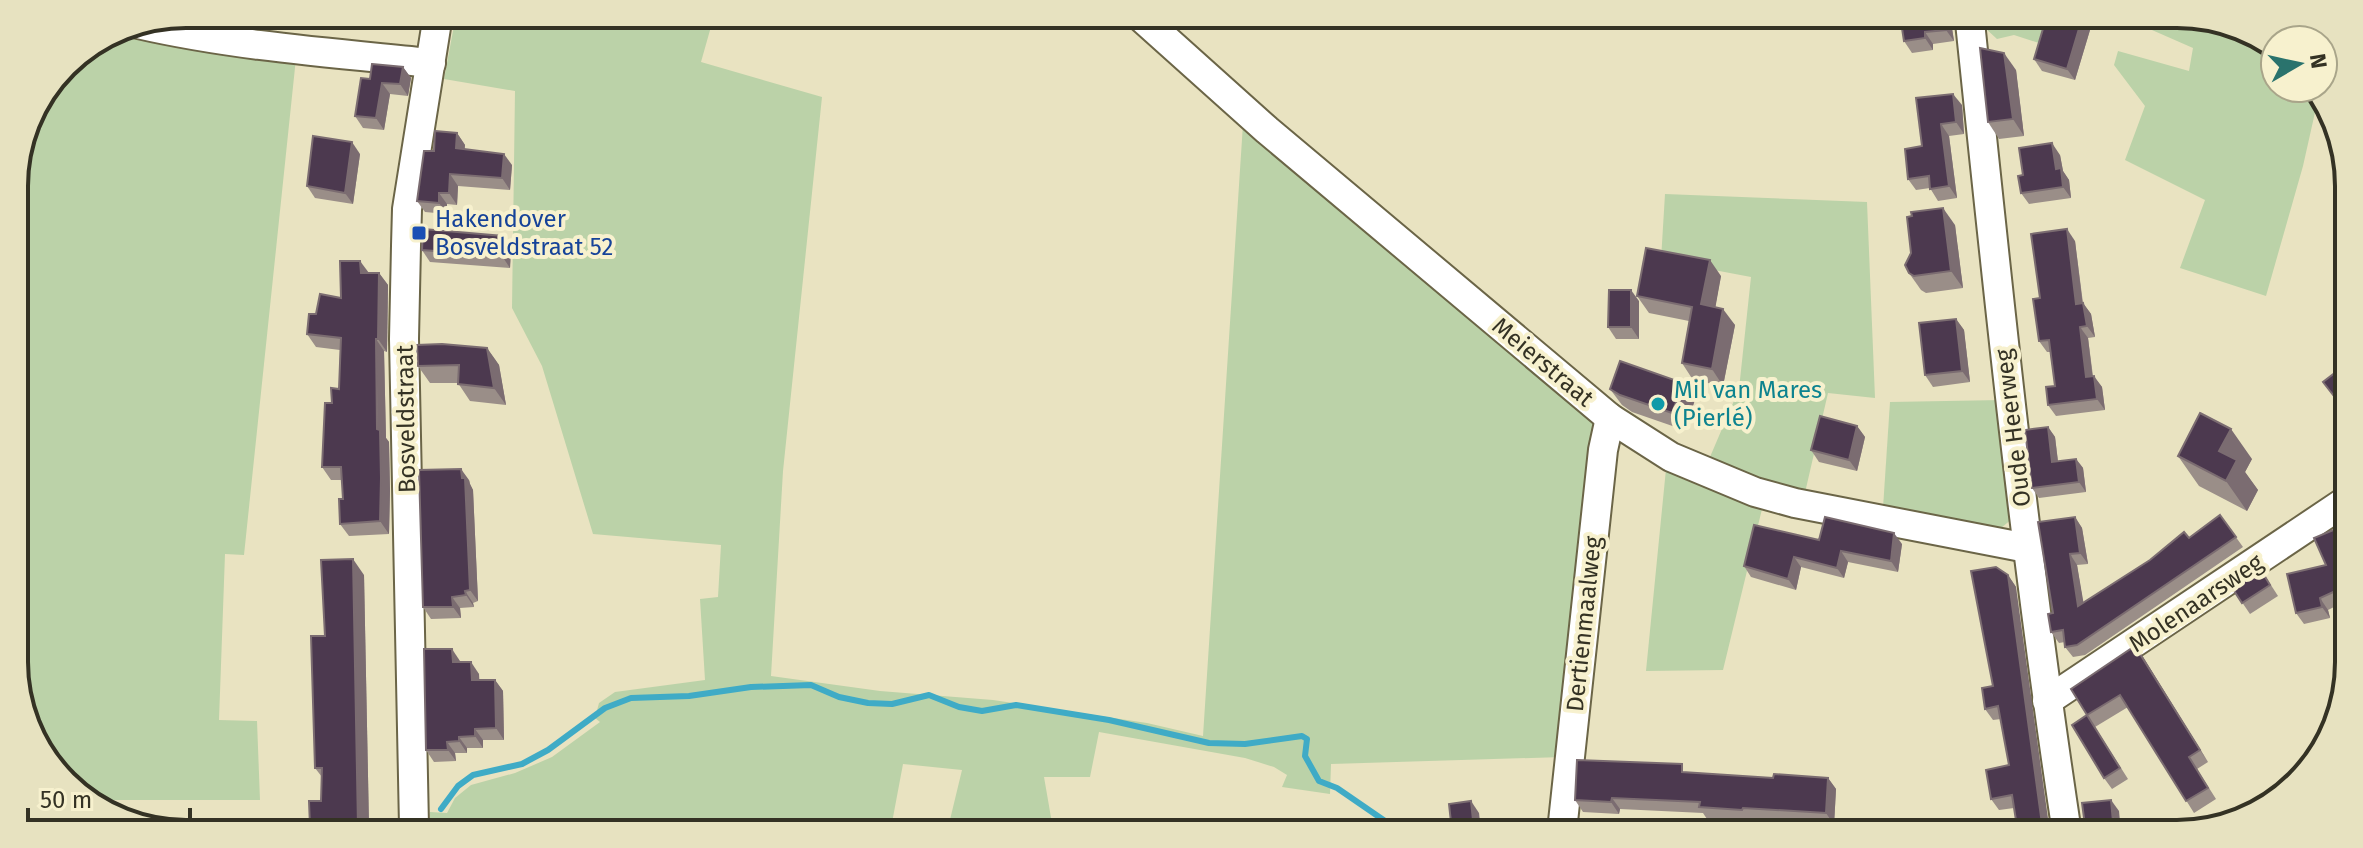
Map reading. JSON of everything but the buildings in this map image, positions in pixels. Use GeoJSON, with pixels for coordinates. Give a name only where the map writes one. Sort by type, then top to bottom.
{"type":"FeatureCollection","features":[{"type":"Feature","properties":{"kind":"street","name":"Bosveldstraat"},"geometry":{"type":"LineString","coordinates":[[414,820],[404,370],[407,209],[436,28]]}},
{"type":"Feature","properties":{"kind":"street","name":"Meierstraat"},"geometry":{"type":"LineString","coordinates":[[1153,28],[1267,130],[1610,418],[1671,457],[1755,492],[1795,503],[2027,548]]}},
{"type":"Feature","properties":{"kind":"street","name":"Oude Heerweg"},"geometry":{"type":"LineString","coordinates":[[1971,28],[2008,396],[2065,820]]}},
{"type":"Feature","properties":{"kind":"street"},"geometry":{"type":"LineString","coordinates":[[163,30],[289,49],[431,63]]}},
{"type":"Feature","properties":{"kind":"street","name":"Dertienmaalweg"},"geometry":{"type":"LineString","coordinates":[[1563,820],[1603,450],[1610,418]]}},
{"type":"Feature","properties":{"kind":"street","name":"Molenaarsweg"},"geometry":{"type":"LineString","coordinates":[[2047,701],[2335,508]]}},
{"type":"Feature","properties":{"kind":"green space"},"geometry":{"type":"Polygon","coordinates":[[[454,28],[711,28],[701,62],[822,97],[783,471],[771,676],[880,691],[993,700],[1147,723],[1203,736],[1243,124],[1599,425],[1562,757],[1331,764],[1330,794],[1282,787],[1287,775],[1274,767],[1245,758],[1099,732],[1090,777],[1044,777],[1051,820],[950,820],[962,770],[903,764],[892,820],[430,820],[430,812],[447,813],[455,798],[471,785],[515,773],[552,757],[600,722],[595,718],[599,703],[615,692],[705,680],[700,599],[718,597],[721,545],[593,534],[542,366],[512,308],[515,91],[444,79],[454,28]]]}},
{"type":"Feature","properties":{"kind":"green space"},"geometry":{"type":"Polygon","coordinates":[[[1985,28],[2044,28],[2039,43],[2014,35],[1997,39],[1985,28]]]}},
{"type":"Feature","properties":{"kind":"green space"},"geometry":{"type":"Polygon","coordinates":[[[2147,28],[2208,31],[2247,44],[2259,51],[2259,104],[2312,104],[2315,110],[2266,296],[2180,268],[2205,200],[2125,160],[2145,106],[2114,65],[2118,51],[2189,71],[2193,48],[2147,28]]]}},
{"type":"Feature","properties":{"kind":"green space"},"geometry":{"type":"Polygon","coordinates":[[[157,31],[296,58],[244,555],[225,554],[219,720],[257,721],[260,800],[109,800],[67,766],[44,732],[36,713],[28,662],[28,189],[33,145],[44,116],[74,74],[116,44],[157,31]]]}},
{"type":"Feature","properties":{"kind":"green space"},"geometry":{"type":"Polygon","coordinates":[[[1665,194],[1867,202],[1875,398],[1828,393],[1804,497],[1707,464],[1739,389],[1751,277],[1661,260],[1665,194]]]}},
{"type":"Feature","properties":{"kind":"green space"},"geometry":{"type":"Polygon","coordinates":[[[2002,400],[2012,519],[2001,528],[1988,530],[1883,508],[1890,402],[2002,400]]]}},
{"type":"Feature","properties":{"kind":"green space"},"geometry":{"type":"Polygon","coordinates":[[[1666,469],[1683,479],[1762,509],[1723,670],[1646,671],[1666,469]]]}},
{"type":"Feature","properties":{"kind":"waterway"},"geometry":{"type":"LineString","coordinates":[[441,809],[458,786],[473,775],[522,764],[548,750],[605,708],[631,698],[811,685],[839,697],[868,703],[892,704],[929,695],[959,707],[982,711],[1016,705],[1109,720],[1209,743],[1245,744],[1302,736],[1307,739],[1305,756],[1319,781],[1337,788],[1384,820]]}},
{"type":"Feature","properties":{"kind":"place","name":"Hakendover Bosveldstraat 52"},"geometry":{"type":"Point","coordinates":[419,233]}},
{"type":"Feature","properties":{"kind":"place","name":"Mil van Mares (Pierlé)"},"geometry":{"type":"Point","coordinates":[1658,404]}}]}
